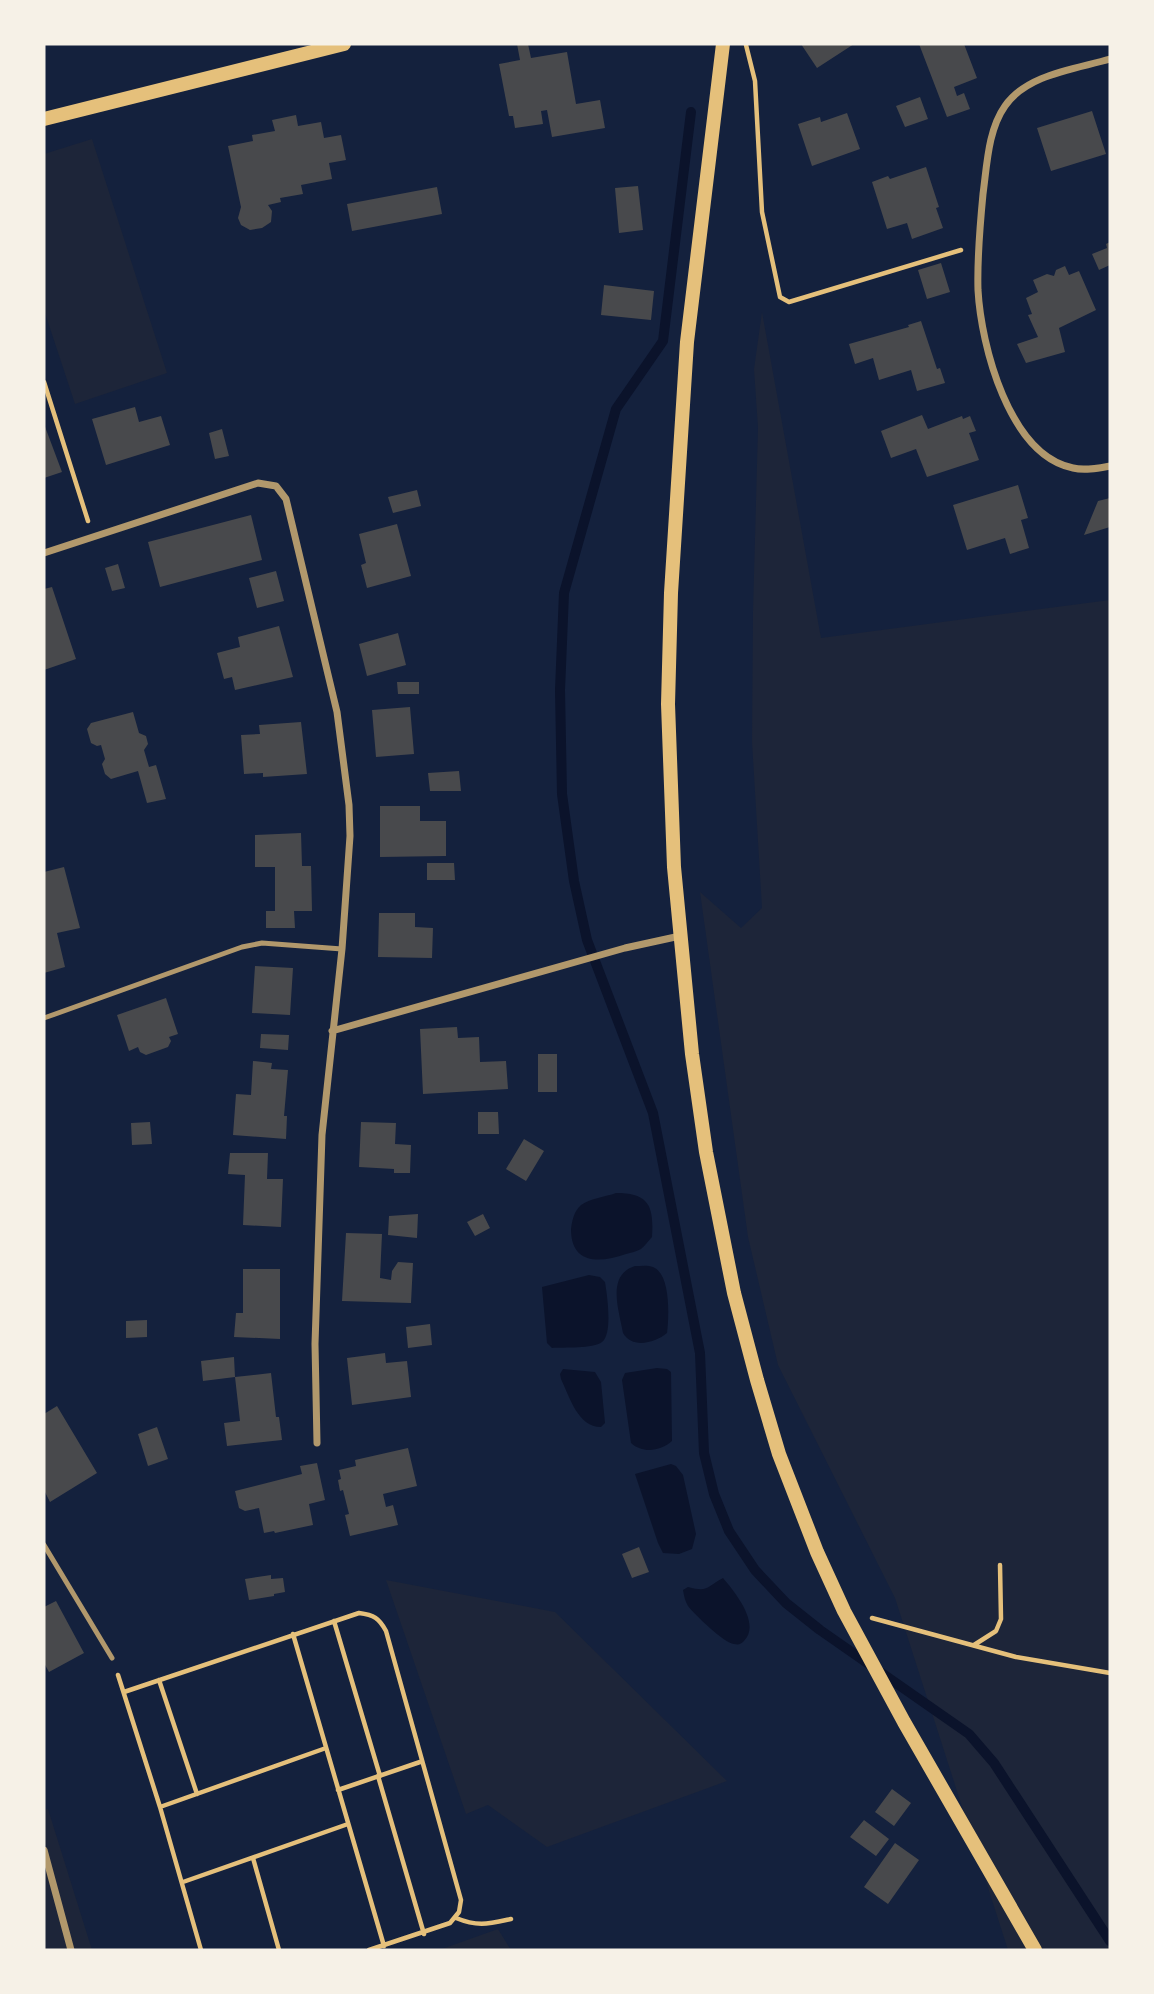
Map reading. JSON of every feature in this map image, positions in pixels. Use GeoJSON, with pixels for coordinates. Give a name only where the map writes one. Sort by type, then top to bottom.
{"type":"FeatureCollection","features":[{"type":"Feature","properties":{"kind":"main road"},"geometry":{"type":"LineString","coordinates":[[44,119],[344,44]]}},
{"type":"Feature","properties":{"kind":"main road"},"geometry":{"type":"LineString","coordinates":[[723,44],[687,342],[671,593],[668,704],[674,867],[704,1139],[734,1293],[779,1454],[817,1552],[844,1611],[904,1722],[1035,1950]]}},
{"type":"Feature","properties":{"kind":"street"},"geometry":{"type":"LineString","coordinates":[[1110,59],[1036,82],[1016,94],[1005,105],[992,138],[988,157],[979,244],[978,289],[992,366],[1010,409],[1034,444],[1045,455],[1073,468],[1110,466]]}},
{"type":"Feature","properties":{"kind":"street"},"geometry":{"type":"LineString","coordinates":[[44,553],[258,483],[269,483],[282,491],[337,712],[346,775],[350,836],[342,949],[322,1135],[315,1344],[317,1443]]}},
{"type":"Feature","properties":{"kind":"street"},"geometry":{"type":"LineString","coordinates":[[332,1031],[625,948],[680,936]]}},
{"type":"Feature","properties":{"kind":"street"},"geometry":{"type":"LineString","coordinates":[[44,1850],[71,1950]]}},
{"type":"Feature","properties":{"kind":"lane"},"geometry":{"type":"LineString","coordinates":[[44,1018],[242,947],[262,943],[342,949]]}},
{"type":"Feature","properties":{"kind":"lane"},"geometry":{"type":"LineString","coordinates":[[44,1545],[112,1658]]}},
{"type":"Feature","properties":{"kind":"path"},"geometry":{"type":"LineString","coordinates":[[746,44],[755,81],[762,212],[780,297],[783,300],[789,302],[979,244]]}},
{"type":"Feature","properties":{"kind":"path"},"geometry":{"type":"LineString","coordinates":[[44,382],[93,537]]}},
{"type":"Feature","properties":{"kind":"path"},"geometry":{"type":"LineString","coordinates":[[973,1645],[996,1631],[1001,1619],[1000,1565]]}},
{"type":"Feature","properties":{"kind":"path"},"geometry":{"type":"LineString","coordinates":[[844,1611],[1016,1657],[1110,1673]]}},
{"type":"Feature","properties":{"kind":"path"},"geometry":{"type":"LineString","coordinates":[[124,1692],[359,1614],[374,1616],[381,1622],[386,1631],[460,1900],[459,1912],[450,1923],[424,1934],[369,1950]]}},
{"type":"Feature","properties":{"kind":"path"},"geometry":{"type":"LineString","coordinates":[[334,1621],[424,1934]]}},
{"type":"Feature","properties":{"kind":"path"},"geometry":{"type":"LineString","coordinates":[[293,1634],[384,1946]]}},
{"type":"Feature","properties":{"kind":"path"},"geometry":{"type":"LineString","coordinates":[[112,1658],[183,1882],[201,1950]]}},
{"type":"Feature","properties":{"kind":"path"},"geometry":{"type":"LineString","coordinates":[[159,1680],[197,1794]]}},
{"type":"Feature","properties":{"kind":"path"},"geometry":{"type":"LineString","coordinates":[[160,1807],[326,1748]]}},
{"type":"Feature","properties":{"kind":"path"},"geometry":{"type":"LineString","coordinates":[[338,1790],[421,1762]]}},
{"type":"Feature","properties":{"kind":"path"},"geometry":{"type":"LineString","coordinates":[[183,1882],[348,1824]]}},
{"type":"Feature","properties":{"kind":"path"},"geometry":{"type":"LineString","coordinates":[[253,1858],[279,1950]]}},
{"type":"Feature","properties":{"kind":"path"},"geometry":{"type":"LineString","coordinates":[[456,1918],[472,1925],[511,1920]]}},
{"type":"Feature","properties":{"kind":"shaded area"},"geometry":{"type":"Polygon","coordinates":[[[92,139],[167,373],[75,404],[44,310],[44,154],[92,139]]]}},
{"type":"Feature","properties":{"kind":"shaded area"},"geometry":{"type":"Polygon","coordinates":[[[762,312],[821,638],[1110,600],[1110,1950],[1008,1950],[895,1598],[778,1365],[748,1237],[700,892],[741,928],[762,908],[752,742],[758,428],[754,369],[762,312]]]}},
{"type":"Feature","properties":{"kind":"shaded area"},"geometry":{"type":"Polygon","coordinates":[[[616,1193],[636,1196],[647,1203],[652,1217],[652,1237],[641,1249],[616,1257],[597,1260],[582,1255],[572,1241],[571,1229],[577,1210],[589,1201],[616,1193]]]}},
{"type":"Feature","properties":{"kind":"shaded area"},"geometry":{"type":"Polygon","coordinates":[[[635,1266],[651,1266],[659,1271],[668,1297],[667,1333],[644,1343],[632,1341],[623,1333],[617,1304],[620,1277],[635,1266]]]}},
{"type":"Feature","properties":{"kind":"shaded area"},"geometry":{"type":"Polygon","coordinates":[[[589,1275],[600,1277],[605,1282],[608,1314],[605,1338],[592,1346],[552,1348],[547,1343],[542,1287],[589,1275]]]}},
{"type":"Feature","properties":{"kind":"shaded area"},"geometry":{"type":"Polygon","coordinates":[[[657,1368],[671,1372],[672,1441],[657,1449],[646,1450],[631,1443],[622,1380],[625,1373],[657,1368]]]}},
{"type":"Feature","properties":{"kind":"shaded area"},"geometry":{"type":"Polygon","coordinates":[[[563,1369],[595,1372],[601,1382],[605,1423],[601,1427],[586,1422],[576,1410],[561,1379],[563,1369]]]}},
{"type":"Feature","properties":{"kind":"shaded area"},"geometry":{"type":"Polygon","coordinates":[[[671,1464],[683,1475],[696,1534],[692,1549],[679,1554],[663,1553],[635,1474],[671,1464]]]}},
{"type":"Feature","properties":{"kind":"shaded area"},"geometry":{"type":"Polygon","coordinates":[[[723,1578],[748,1617],[748,1634],[740,1644],[729,1642],[710,1628],[688,1606],[684,1596],[683,1590],[688,1587],[704,1589],[723,1578]]]}},
{"type":"Feature","properties":{"kind":"shaded area"},"geometry":{"type":"Polygon","coordinates":[[[386,1580],[555,1612],[727,1781],[547,1847],[488,1805],[466,1814],[386,1580]]]}},
{"type":"Feature","properties":{"kind":"shaded area"},"geometry":{"type":"Polygon","coordinates":[[[48,1809],[92,1950],[44,1950],[44,1810],[48,1809]]]}},
{"type":"Feature","properties":{"kind":"shaded area"},"geometry":{"type":"Polygon","coordinates":[[[498,1929],[511,1950],[439,1950],[498,1929]]]}},
{"type":"Feature","properties":{"kind":"building"},"geometry":{"type":"Polygon","coordinates":[[[517,44],[528,44],[531,58],[567,52],[576,104],[600,100],[605,128],[552,137],[547,110],[541,111],[543,124],[515,128],[513,116],[509,116],[499,64],[520,60],[517,44]]]}},
{"type":"Feature","properties":{"kind":"building"},"geometry":{"type":"Polygon","coordinates":[[[801,44],[854,44],[817,68],[801,44]]]}},
{"type":"Feature","properties":{"kind":"building"},"geometry":{"type":"Polygon","coordinates":[[[919,44],[964,44],[977,78],[954,87],[957,96],[964,93],[970,109],[947,117],[919,44]]]}},
{"type":"Feature","properties":{"kind":"building"},"geometry":{"type":"Polygon","coordinates":[[[920,97],[928,119],[905,127],[896,106],[920,97]]]}},
{"type":"Feature","properties":{"kind":"building"},"geometry":{"type":"Polygon","coordinates":[[[1092,111],[1106,154],[1051,171],[1037,128],[1092,111]]]}},
{"type":"Feature","properties":{"kind":"building"},"geometry":{"type":"Polygon","coordinates":[[[847,113],[860,149],[812,166],[798,124],[820,117],[821,122],[847,113]]]}},
{"type":"Feature","properties":{"kind":"building"},"geometry":{"type":"Polygon","coordinates":[[[296,115],[298,126],[321,122],[324,138],[341,135],[346,160],[329,163],[332,179],[301,185],[303,194],[280,198],[281,202],[268,205],[272,211],[271,222],[262,228],[250,230],[241,225],[238,218],[241,207],[228,146],[253,141],[252,135],[275,131],[272,120],[296,115]]]}},
{"type":"Feature","properties":{"kind":"building"},"geometry":{"type":"Polygon","coordinates":[[[926,167],[943,228],[912,239],[907,223],[887,229],[872,182],[926,167]]]}},
{"type":"Feature","properties":{"kind":"building"},"geometry":{"type":"Polygon","coordinates":[[[638,186],[643,230],[619,233],[615,188],[638,186]]]}},
{"type":"Feature","properties":{"kind":"building"},"geometry":{"type":"Polygon","coordinates":[[[437,187],[442,214],[352,231],[347,204],[437,187]]]}},
{"type":"Feature","properties":{"kind":"building"},"geometry":{"type":"Polygon","coordinates":[[[1110,242],[1110,265],[1099,270],[1092,254],[1107,248],[1106,244],[1110,242]]]}},
{"type":"Feature","properties":{"kind":"building"},"geometry":{"type":"Polygon","coordinates":[[[941,263],[950,292],[927,299],[918,270],[941,263]]]}},
{"type":"Feature","properties":{"kind":"building"},"geometry":{"type":"Polygon","coordinates":[[[1065,266],[1069,275],[1079,271],[1096,310],[1059,328],[1065,352],[1026,363],[1017,344],[1038,337],[1028,315],[1032,314],[1026,298],[1038,292],[1033,280],[1047,274],[1054,276],[1056,270],[1065,266]]]}},
{"type":"Feature","properties":{"kind":"building"},"geometry":{"type":"Polygon","coordinates":[[[604,285],[654,291],[651,320],[601,315],[604,285]]]}},
{"type":"Feature","properties":{"kind":"building"},"geometry":{"type":"Polygon","coordinates":[[[921,321],[937,369],[940,368],[945,383],[917,391],[911,370],[879,380],[873,358],[855,364],[849,344],[921,321]]]}},
{"type":"Feature","properties":{"kind":"building"},"geometry":{"type":"Polygon","coordinates":[[[135,407],[139,422],[161,416],[170,445],[106,465],[92,419],[135,407]]]}},
{"type":"Feature","properties":{"kind":"building"},"geometry":{"type":"Polygon","coordinates":[[[922,415],[928,429],[962,416],[963,419],[970,416],[976,431],[969,433],[979,460],[927,477],[916,449],[891,458],[881,431],[922,415]]]}},
{"type":"Feature","properties":{"kind":"building"},"geometry":{"type":"Polygon","coordinates":[[[44,424],[62,472],[44,478],[44,424]]]}},
{"type":"Feature","properties":{"kind":"building"},"geometry":{"type":"Polygon","coordinates":[[[222,429],[229,456],[215,459],[209,433],[222,429]]]}},
{"type":"Feature","properties":{"kind":"building"},"geometry":{"type":"Polygon","coordinates":[[[1018,485],[1028,518],[1021,520],[1029,548],[1010,554],[1005,538],[967,550],[953,505],[1018,485]]]}},
{"type":"Feature","properties":{"kind":"building"},"geometry":{"type":"Polygon","coordinates":[[[417,490],[421,506],[393,513],[388,497],[417,490]]]}},
{"type":"Feature","properties":{"kind":"building"},"geometry":{"type":"Polygon","coordinates":[[[1110,498],[1110,527],[1084,535],[1098,501],[1110,498]]]}},
{"type":"Feature","properties":{"kind":"building"},"geometry":{"type":"Polygon","coordinates":[[[251,515],[262,560],[160,587],[148,542],[251,515]]]}},
{"type":"Feature","properties":{"kind":"building"},"geometry":{"type":"Polygon","coordinates":[[[397,524],[411,576],[367,588],[361,565],[366,563],[359,534],[397,524]]]}},
{"type":"Feature","properties":{"kind":"building"},"geometry":{"type":"Polygon","coordinates":[[[118,564],[125,588],[112,591],[105,568],[118,564]]]}},
{"type":"Feature","properties":{"kind":"building"},"geometry":{"type":"Polygon","coordinates":[[[276,571],[284,601],[257,608],[249,578],[276,571]]]}},
{"type":"Feature","properties":{"kind":"building"},"geometry":{"type":"Polygon","coordinates":[[[52,587],[76,659],[44,670],[44,589],[52,587]]]}},
{"type":"Feature","properties":{"kind":"building"},"geometry":{"type":"Polygon","coordinates":[[[279,626],[293,677],[235,690],[232,677],[224,679],[217,653],[240,647],[238,637],[279,626]]]}},
{"type":"Feature","properties":{"kind":"building"},"geometry":{"type":"Polygon","coordinates":[[[398,633],[406,665],[367,676],[359,644],[398,633]]]}},
{"type":"Feature","properties":{"kind":"building"},"geometry":{"type":"Polygon","coordinates":[[[397,682],[419,682],[419,694],[398,694],[397,682]]]}},
{"type":"Feature","properties":{"kind":"building"},"geometry":{"type":"Polygon","coordinates":[[[410,707],[414,754],[376,757],[372,710],[410,707]]]}},
{"type":"Feature","properties":{"kind":"building"},"geometry":{"type":"Polygon","coordinates":[[[133,712],[139,733],[146,736],[148,744],[144,750],[149,767],[156,765],[166,799],[147,803],[138,771],[111,779],[105,774],[102,764],[105,759],[101,745],[91,743],[87,729],[91,723],[133,712]]]}},
{"type":"Feature","properties":{"kind":"building"},"geometry":{"type":"Polygon","coordinates":[[[301,722],[307,774],[263,777],[263,773],[244,774],[241,735],[260,734],[259,725],[301,722]]]}},
{"type":"Feature","properties":{"kind":"building"},"geometry":{"type":"Polygon","coordinates":[[[459,771],[461,791],[430,791],[428,773],[459,771]]]}},
{"type":"Feature","properties":{"kind":"building"},"geometry":{"type":"Polygon","coordinates":[[[380,806],[420,806],[420,821],[446,821],[446,856],[380,857],[380,806]]]}},
{"type":"Feature","properties":{"kind":"building"},"geometry":{"type":"Polygon","coordinates":[[[301,833],[302,866],[311,866],[312,911],[294,911],[295,928],[266,928],[266,911],[275,911],[275,867],[255,867],[255,835],[301,833]]]}},
{"type":"Feature","properties":{"kind":"building"},"geometry":{"type":"Polygon","coordinates":[[[427,863],[454,863],[455,880],[427,880],[427,863]]]}},
{"type":"Feature","properties":{"kind":"building"},"geometry":{"type":"Polygon","coordinates":[[[64,867],[80,928],[57,933],[65,967],[44,973],[44,872],[64,867]]]}},
{"type":"Feature","properties":{"kind":"building"},"geometry":{"type":"Polygon","coordinates":[[[379,913],[415,913],[415,927],[433,928],[432,958],[378,957],[379,913]]]}},
{"type":"Feature","properties":{"kind":"building"},"geometry":{"type":"Polygon","coordinates":[[[255,966],[293,968],[290,1015],[252,1013],[255,966]]]}},
{"type":"Feature","properties":{"kind":"building"},"geometry":{"type":"Polygon","coordinates":[[[166,998],[178,1034],[169,1037],[171,1041],[168,1047],[146,1055],[140,1052],[138,1047],[129,1051],[117,1015],[166,998]]]}},
{"type":"Feature","properties":{"kind":"building"},"geometry":{"type":"Polygon","coordinates":[[[457,1027],[458,1038],[479,1037],[480,1062],[506,1061],[508,1089],[423,1094],[420,1029],[457,1027]]]}},
{"type":"Feature","properties":{"kind":"building"},"geometry":{"type":"Polygon","coordinates":[[[261,1034],[289,1035],[288,1050],[260,1048],[261,1034]]]}},
{"type":"Feature","properties":{"kind":"building"},"geometry":{"type":"Polygon","coordinates":[[[538,1054],[557,1054],[557,1092],[538,1092],[538,1054]]]}},
{"type":"Feature","properties":{"kind":"building"},"geometry":{"type":"Polygon","coordinates":[[[253,1061],[272,1063],[271,1069],[288,1070],[284,1116],[287,1116],[286,1139],[233,1135],[236,1094],[251,1095],[253,1061]]]}},
{"type":"Feature","properties":{"kind":"building"},"geometry":{"type":"Polygon","coordinates":[[[478,1112],[498,1112],[499,1134],[478,1134],[478,1112]]]}},
{"type":"Feature","properties":{"kind":"building"},"geometry":{"type":"Polygon","coordinates":[[[150,1122],[152,1144],[132,1145],[131,1123],[150,1122]]]}},
{"type":"Feature","properties":{"kind":"building"},"geometry":{"type":"Polygon","coordinates":[[[361,1122],[396,1123],[395,1144],[411,1145],[410,1173],[394,1173],[394,1169],[359,1167],[361,1122]]]}},
{"type":"Feature","properties":{"kind":"building"},"geometry":{"type":"Polygon","coordinates":[[[524,1139],[544,1151],[526,1181],[506,1169],[524,1139]]]}},
{"type":"Feature","properties":{"kind":"building"},"geometry":{"type":"Polygon","coordinates":[[[230,1153],[268,1153],[267,1179],[283,1179],[281,1227],[243,1225],[245,1175],[228,1174],[230,1153]]]}},
{"type":"Feature","properties":{"kind":"building"},"geometry":{"type":"Polygon","coordinates":[[[418,1214],[417,1238],[388,1235],[389,1216],[418,1214]]]}},
{"type":"Feature","properties":{"kind":"building"},"geometry":{"type":"Polygon","coordinates":[[[483,1214],[490,1228],[475,1236],[467,1222],[483,1214]]]}},
{"type":"Feature","properties":{"kind":"building"},"geometry":{"type":"Polygon","coordinates":[[[346,1233],[382,1234],[380,1278],[391,1280],[392,1271],[398,1262],[413,1263],[411,1303],[342,1301],[346,1233]]]}},
{"type":"Feature","properties":{"kind":"building"},"geometry":{"type":"Polygon","coordinates":[[[243,1269],[280,1269],[280,1339],[234,1337],[236,1313],[243,1313],[243,1269]]]}},
{"type":"Feature","properties":{"kind":"building"},"geometry":{"type":"Polygon","coordinates":[[[147,1320],[147,1337],[126,1338],[126,1321],[147,1320]]]}},
{"type":"Feature","properties":{"kind":"building"},"geometry":{"type":"Polygon","coordinates":[[[430,1324],[432,1345],[408,1348],[406,1327],[430,1324]]]}},
{"type":"Feature","properties":{"kind":"building"},"geometry":{"type":"Polygon","coordinates":[[[385,1353],[386,1363],[407,1361],[411,1397],[352,1405],[347,1358],[385,1353]]]}},
{"type":"Feature","properties":{"kind":"building"},"geometry":{"type":"Polygon","coordinates":[[[234,1357],[235,1377],[203,1381],[201,1361],[234,1357]]]}},
{"type":"Feature","properties":{"kind":"building"},"geometry":{"type":"Polygon","coordinates":[[[271,1373],[276,1417],[279,1417],[282,1440],[227,1446],[224,1423],[240,1421],[235,1377],[271,1373]]]}},
{"type":"Feature","properties":{"kind":"building"},"geometry":{"type":"Polygon","coordinates":[[[57,1406],[97,1473],[50,1502],[44,1490],[44,1414],[57,1406]]]}},
{"type":"Feature","properties":{"kind":"building"},"geometry":{"type":"Polygon","coordinates":[[[157,1427],[168,1459],[148,1466],[138,1434],[157,1427]]]}},
{"type":"Feature","properties":{"kind":"building"},"geometry":{"type":"Polygon","coordinates":[[[408,1448],[417,1486],[383,1494],[386,1507],[393,1505],[398,1525],[350,1536],[345,1515],[349,1514],[338,1480],[341,1479],[339,1470],[356,1466],[355,1460],[408,1448]]]}},
{"type":"Feature","properties":{"kind":"building"},"geometry":{"type":"Polygon","coordinates":[[[317,1463],[325,1500],[309,1504],[313,1525],[264,1533],[259,1508],[245,1511],[239,1508],[235,1491],[302,1474],[300,1466],[317,1463]]]}},
{"type":"Feature","properties":{"kind":"building"},"geometry":{"type":"Polygon","coordinates":[[[639,1547],[649,1572],[632,1578],[622,1554],[639,1547]]]}},
{"type":"Feature","properties":{"kind":"building"},"geometry":{"type":"Polygon","coordinates":[[[271,1575],[271,1579],[283,1578],[285,1592],[249,1600],[245,1579],[271,1575]]]}},
{"type":"Feature","properties":{"kind":"building"},"geometry":{"type":"Polygon","coordinates":[[[56,1601],[84,1653],[49,1672],[44,1663],[44,1607],[56,1601]]]}},
{"type":"Feature","properties":{"kind":"building"},"geometry":{"type":"Polygon","coordinates":[[[892,1789],[911,1803],[894,1826],[875,1812],[892,1789]]]}},
{"type":"Feature","properties":{"kind":"building"},"geometry":{"type":"Polygon","coordinates":[[[864,1820],[889,1839],[876,1856],[850,1837],[864,1820]]]}},
{"type":"Feature","properties":{"kind":"building"},"geometry":{"type":"Polygon","coordinates":[[[895,1843],[919,1860],[888,1904],[864,1887],[895,1843]]]}},
{"type":"Feature","properties":{"kind":"waterway"},"geometry":{"type":"LineString","coordinates":[[691,112],[663,341],[616,409],[564,593],[560,690],[562,794],[574,881],[587,940],[653,1113],[700,1353],[704,1453],[714,1494],[729,1531],[755,1570],[786,1603],[820,1630],[969,1734],[994,1763],[1110,1941]]}}]}
